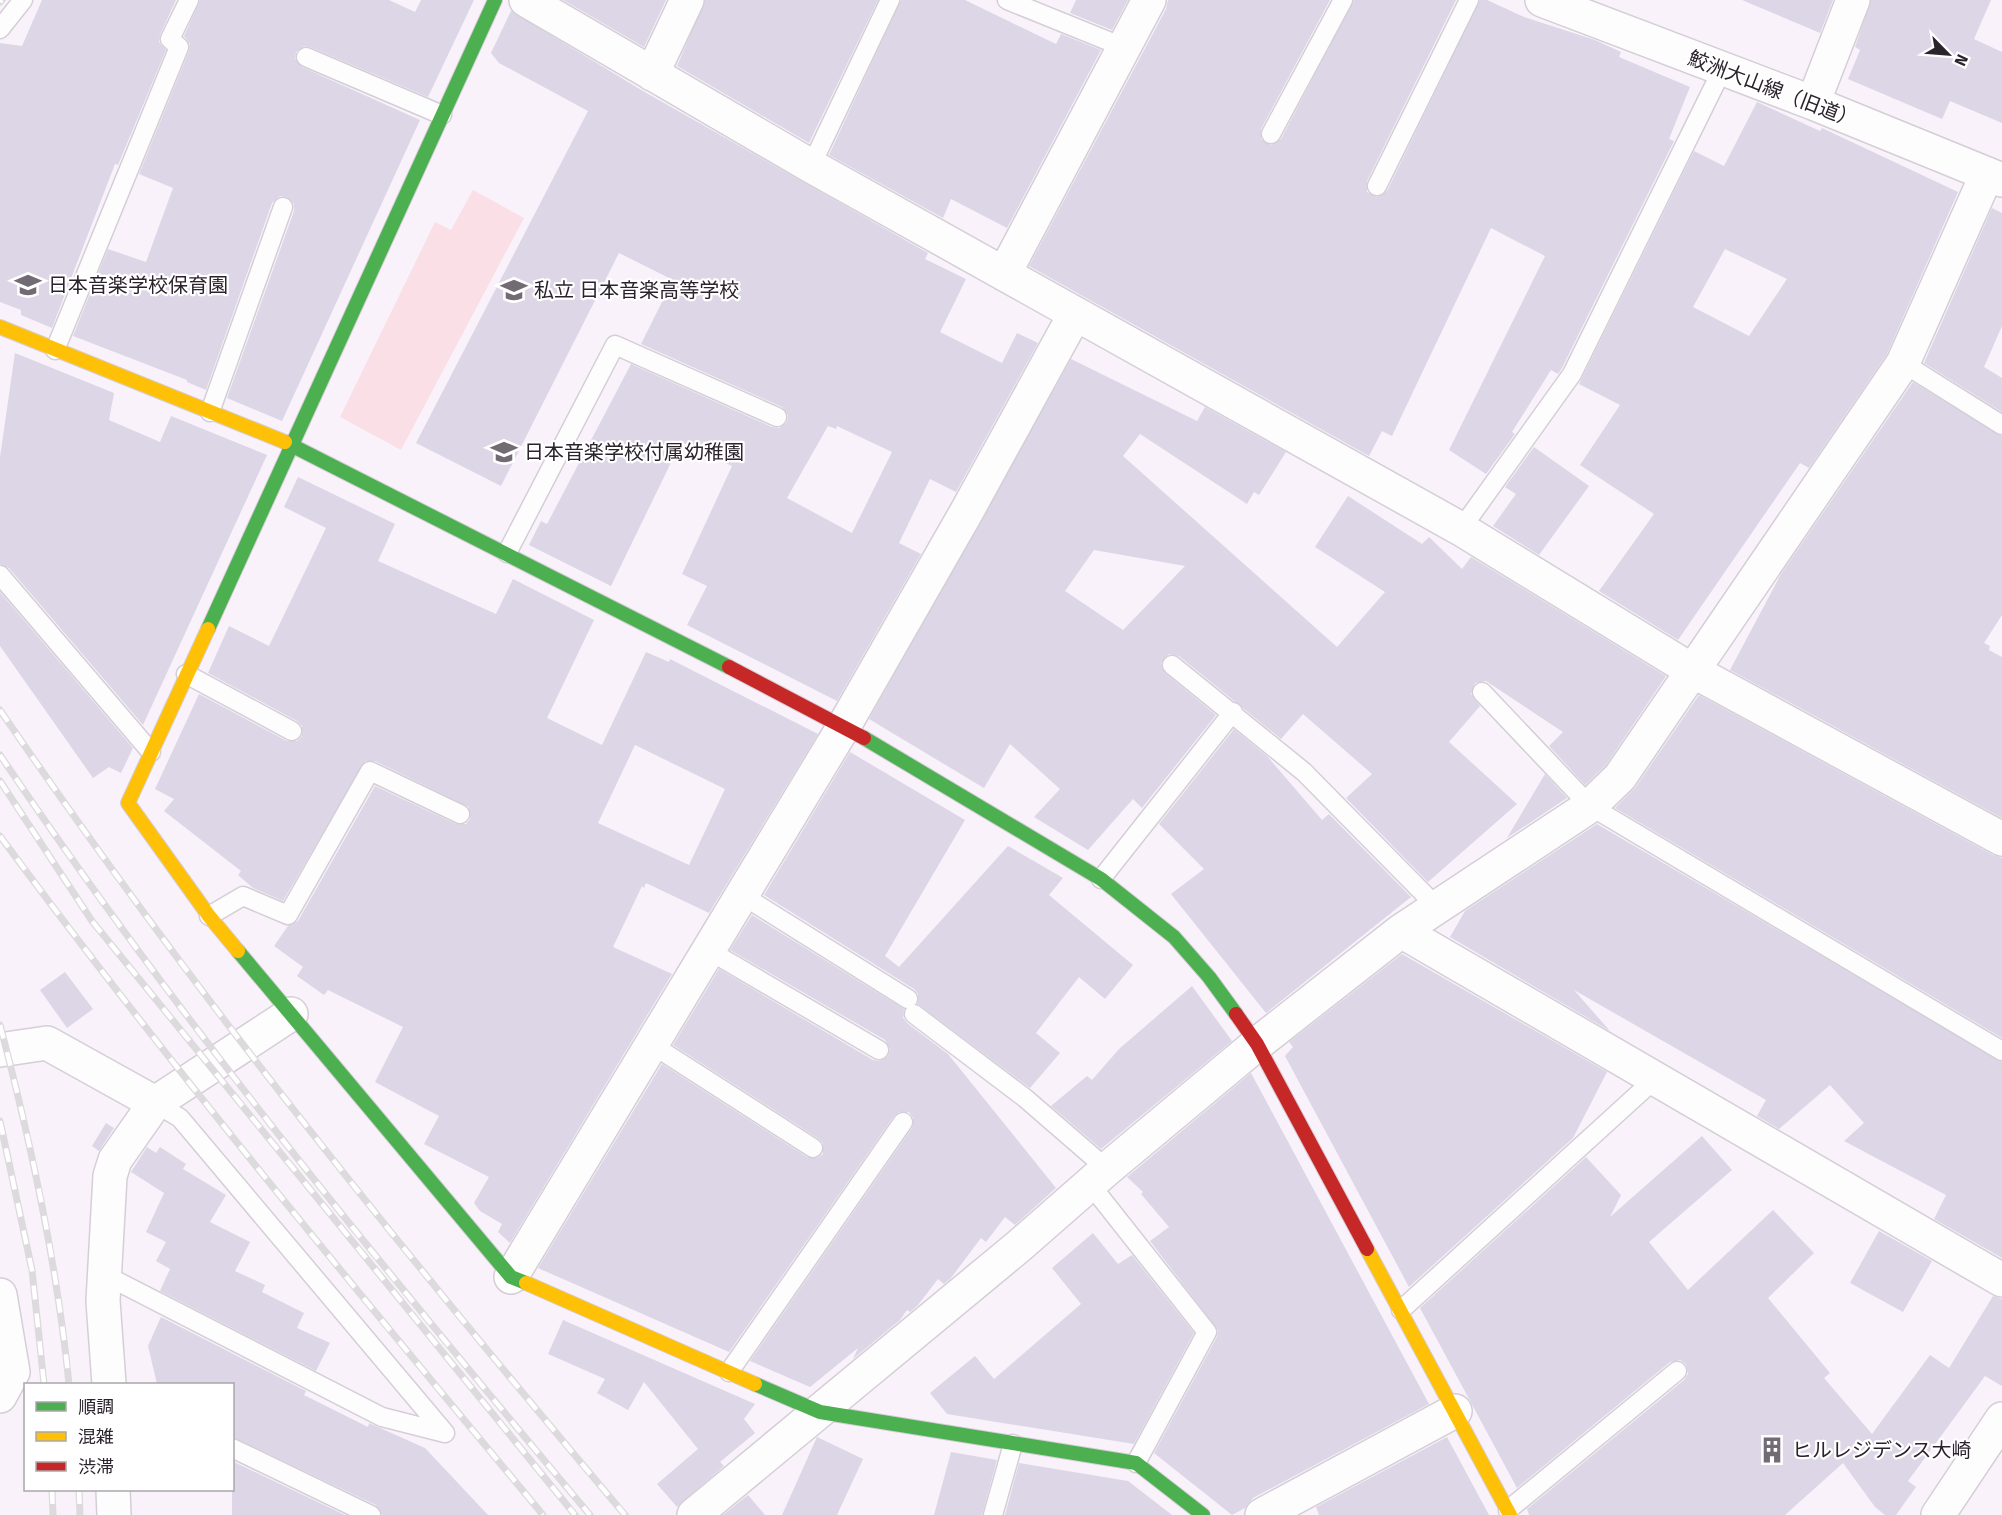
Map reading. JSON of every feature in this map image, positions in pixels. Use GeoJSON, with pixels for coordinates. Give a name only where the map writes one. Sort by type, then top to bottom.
{"type":"FeatureCollection","features":[{"type":"Feature","properties":{"kind":"street"},"geometry":{"type":"LineString","coordinates":[[495,0],[290,444],[128,803],[209,916],[511,1277],[820,1412],[1136,1463],[1203,1515]]}},
{"type":"Feature","properties":{"kind":"street"},"geometry":{"type":"LineString","coordinates":[[526,0],[811,166],[1461,529],[1693,671],[2002,839]]}},
{"type":"Feature","properties":{"kind":"street"},"geometry":{"type":"LineString","coordinates":[[652,74],[687,0]]}},
{"type":"Feature","properties":{"kind":"street"},"geometry":{"type":"LineString","coordinates":[[1004,274],[1149,0]]}},
{"type":"Feature","properties":{"kind":"street","name":"鮫洲大山線（旧道）"},"geometry":{"type":"LineString","coordinates":[[1542,0],[1812,103],[1994,177]]}},
{"type":"Feature","properties":{"kind":"street"},"geometry":{"type":"LineString","coordinates":[[1812,103],[1854,0]]}},
{"type":"Feature","properties":{"kind":"street"},"geometry":{"type":"LineString","coordinates":[[694,1515],[820,1412],[1257,1044],[1401,931],[1590,806],[1620,777],[1903,363],[1994,177]]}},
{"type":"Feature","properties":{"kind":"street"},"geometry":{"type":"LineString","coordinates":[[511,1277],[844,726],[967,511],[1075,314]]}},
{"type":"Feature","properties":{"kind":"street"},"geometry":{"type":"LineString","coordinates":[[0,327],[290,444],[844,726],[1101,879],[1174,937],[1209,977],[1257,1044],[1509,1513]]}},
{"type":"Feature","properties":{"kind":"street"},"geometry":{"type":"LineString","coordinates":[[1401,931],[2002,1280]]}},
{"type":"Feature","properties":{"kind":"street"},"geometry":{"type":"LineString","coordinates":[[109,1383],[103,1300],[110,1176],[115,1160],[155,1103],[291,1014]]}},
{"type":"Feature","properties":{"kind":"street"},"geometry":{"type":"LineString","coordinates":[[0,1050],[47,1043],[155,1103]]}},
{"type":"Feature","properties":{"kind":"street"},"geometry":{"type":"LineString","coordinates":[[0,1295],[13,1372],[0,1396]]}},
{"type":"Feature","properties":{"kind":"street"},"geometry":{"type":"LineString","coordinates":[[1262,1515],[1455,1411]]}},
{"type":"Feature","properties":{"kind":"street"},"geometry":{"type":"LineString","coordinates":[[1938,1515],[2002,1419]]}},
{"type":"Feature","properties":{"kind":"street"},"geometry":{"type":"LineString","coordinates":[[113,1491],[114,1515]]}},
{"type":"Feature","properties":{"kind":"lane"},"geometry":{"type":"LineString","coordinates":[[0,29],[23,0]]}},
{"type":"Feature","properties":{"kind":"lane"},"geometry":{"type":"LineString","coordinates":[[55,350],[179,47],[170,39],[189,0]]}},
{"type":"Feature","properties":{"kind":"lane"},"geometry":{"type":"LineString","coordinates":[[811,166],[890,0]]}},
{"type":"Feature","properties":{"kind":"lane"},"geometry":{"type":"LineString","coordinates":[[1007,0],[1123,47]]}},
{"type":"Feature","properties":{"kind":"lane"},"geometry":{"type":"LineString","coordinates":[[1271,134],[1343,0]]}},
{"type":"Feature","properties":{"kind":"lane"},"geometry":{"type":"LineString","coordinates":[[1377,186],[1468,0]]}},
{"type":"Feature","properties":{"kind":"lane"},"geometry":{"type":"LineString","coordinates":[[306,57],[442,115]]}},
{"type":"Feature","properties":{"kind":"lane"},"geometry":{"type":"LineString","coordinates":[[1461,529],[1572,374],[1722,70]]}},
{"type":"Feature","properties":{"kind":"lane"},"geometry":{"type":"LineString","coordinates":[[210,412],[283,207]]}},
{"type":"Feature","properties":{"kind":"lane"},"geometry":{"type":"LineString","coordinates":[[507,553],[615,345],[777,417]]}},
{"type":"Feature","properties":{"kind":"lane"},"geometry":{"type":"LineString","coordinates":[[1903,363],[2002,425]]}},
{"type":"Feature","properties":{"kind":"lane"},"geometry":{"type":"LineString","coordinates":[[0,575],[151,752]]}},
{"type":"Feature","properties":{"kind":"lane"},"geometry":{"type":"LineString","coordinates":[[1172,665],[1233,712],[1304,772],[1437,908]]}},
{"type":"Feature","properties":{"kind":"lane"},"geometry":{"type":"LineString","coordinates":[[186,674],[292,730]]}},
{"type":"Feature","properties":{"kind":"lane"},"geometry":{"type":"LineString","coordinates":[[1482,692],[1590,806],[2002,1051]]}},
{"type":"Feature","properties":{"kind":"lane"},"geometry":{"type":"LineString","coordinates":[[1101,879],[1233,712]]}},
{"type":"Feature","properties":{"kind":"lane"},"geometry":{"type":"LineString","coordinates":[[209,916],[243,896],[288,915],[370,771],[460,814]]}},
{"type":"Feature","properties":{"kind":"lane"},"geometry":{"type":"LineString","coordinates":[[742,895],[911,1007],[1025,1098],[1098,1176],[1207,1332],[1136,1463]]}},
{"type":"Feature","properties":{"kind":"lane"},"geometry":{"type":"LineString","coordinates":[[708,950],[879,1050]]}},
{"type":"Feature","properties":{"kind":"lane"},"geometry":{"type":"LineString","coordinates":[[651,1044],[813,1148]]}},
{"type":"Feature","properties":{"kind":"lane"},"geometry":{"type":"LineString","coordinates":[[1401,1310],[1656,1078]]}},
{"type":"Feature","properties":{"kind":"lane"},"geometry":{"type":"LineString","coordinates":[[105,1275],[382,1417],[445,1433],[180,1118],[155,1103]]}},
{"type":"Feature","properties":{"kind":"lane"},"geometry":{"type":"LineString","coordinates":[[729,1372],[903,1122]]}},
{"type":"Feature","properties":{"kind":"lane"},"geometry":{"type":"LineString","coordinates":[[1509,1513],[1677,1371]]}},
{"type":"Feature","properties":{"kind":"lane"},"geometry":{"type":"LineString","coordinates":[[993,1515],[1013,1444]]}},
{"type":"Feature","properties":{"kind":"lane"},"geometry":{"type":"LineString","coordinates":[[234,1449],[371,1515]]}},
{"type":"Feature","properties":{"kind":"shaded area"},"geometry":{"type":"Polygon","coordinates":[[[473,190],[524,218],[401,450],[340,417],[435,222],[451,230],[473,190]]]}},
{"type":"Feature","properties":{"kind":"building"},"geometry":{"type":"Polygon","coordinates":[[[42,0],[176,0],[160,35],[159,42],[166,50],[118,165],[115,164],[52,328],[21,315],[21,310],[0,302],[0,43],[22,46],[42,0]]]}},
{"type":"Feature","properties":{"kind":"building"},"geometry":{"type":"Polygon","coordinates":[[[200,0],[389,0],[415,12],[421,0],[474,0],[428,97],[310,47],[304,46],[296,52],[295,59],[302,67],[420,120],[282,421],[227,398],[294,211],[294,204],[287,197],[280,196],[272,203],[206,390],[187,380],[73,336],[108,249],[146,262],[173,188],[139,174],[189,51],[190,44],[184,36],[200,0]]]}},
{"type":"Feature","properties":{"kind":"building"},"geometry":{"type":"Polygon","coordinates":[[[563,0],[666,0],[644,47],[563,0]]]}},
{"type":"Feature","properties":{"kind":"building"},"geometry":{"type":"Polygon","coordinates":[[[705,0],[878,0],[809,143],[677,66],[705,0]]]}},
{"type":"Feature","properties":{"kind":"building"},"geometry":{"type":"Polygon","coordinates":[[[901,0],[965,0],[1056,44],[1061,34],[1101,50],[1007,228],[951,199],[943,218],[829,155],[901,0]]]}},
{"type":"Feature","properties":{"kind":"building"},"geometry":{"type":"Polygon","coordinates":[[[1076,0],[1128,0],[1112,30],[1070,13],[1076,0]]]}},
{"type":"Feature","properties":{"kind":"building"},"geometry":{"type":"Polygon","coordinates":[[[1168,0],[1330,0],[1261,129],[1261,139],[1271,145],[1281,139],[1354,0],[1456,0],[1367,181],[1367,192],[1377,197],[1387,191],[1480,0],[1487,0],[1524,17],[1595,40],[1621,52],[1619,57],[1690,87],[1669,139],[1674,141],[1562,368],[1558,374],[1551,370],[1512,432],[1515,434],[1486,474],[1449,450],[1545,256],[1491,228],[1392,436],[1382,431],[1369,456],[1029,266],[1166,9],[1168,0]]]}},
{"type":"Feature","properties":{"kind":"building"},"geometry":{"type":"Polygon","coordinates":[[[1742,0],[1833,0],[1820,33],[1742,0]]]}},
{"type":"Feature","properties":{"kind":"building"},"geometry":{"type":"Polygon","coordinates":[[[1871,0],[1991,0],[1974,39],[2002,52],[2002,123],[1950,101],[1942,119],[1848,79],[1860,50],[1855,47],[1871,0]]]}},
{"type":"Feature","properties":{"kind":"building"},"geometry":{"type":"Polygon","coordinates":[[[511,11],[643,91],[928,253],[925,259],[966,279],[940,332],[1002,363],[1017,333],[1038,343],[956,492],[930,479],[899,543],[921,554],[837,701],[687,625],[707,586],[682,574],[732,466],[681,442],[611,586],[529,545],[541,521],[547,524],[631,364],[772,427],[779,428],[787,422],[788,415],[782,407],[641,344],[673,280],[619,253],[501,486],[416,443],[588,111],[499,63],[491,53],[511,11]],[[828,426],[787,498],[852,533],[892,452],[837,426],[836,429],[828,426]]]}},
{"type":"Feature","properties":{"kind":"building"},"geometry":{"type":"Polygon","coordinates":[[[1757,102],[1820,131],[1822,128],[1958,192],[1887,354],[1809,468],[1800,463],[1678,640],[1599,591],[1654,514],[1580,465],[1620,405],[1579,384],[1694,151],[1724,166],[1757,102]],[[1725,249],[1693,307],[1749,336],[1787,279],[1725,249]]]}},
{"type":"Feature","properties":{"kind":"building"},"geometry":{"type":"Polygon","coordinates":[[[1992,208],[2002,213],[2002,326],[1984,367],[2002,378],[2002,412],[1924,363],[1992,208]]]}},
{"type":"Feature","properties":{"kind":"building"},"geometry":{"type":"Polygon","coordinates":[[[15,353],[114,393],[109,420],[160,442],[171,416],[267,455],[143,725],[9,568],[0,564],[0,457],[15,353]]]}},
{"type":"Feature","properties":{"kind":"building"},"geometry":{"type":"Polygon","coordinates":[[[1071,359],[1197,421],[1205,407],[1286,452],[1259,495],[1254,492],[1247,504],[1140,434],[1123,456],[1337,647],[1385,592],[1315,547],[1348,496],[1422,544],[1429,537],[1462,569],[1471,557],[1666,676],[1606,765],[1585,785],[1549,746],[1563,732],[1486,681],[1475,683],[1471,694],[1480,706],[1449,742],[1517,804],[1428,882],[1346,798],[1372,774],[1303,714],[1281,739],[1179,656],[1169,654],[1161,663],[1165,673],[1216,715],[1142,808],[1133,799],[1088,850],[1034,817],[1060,789],[1010,744],[984,788],[869,719],[1071,359]],[[1094,550],[1065,591],[1123,630],[1185,566],[1094,550]]]}},
{"type":"Feature","properties":{"kind":"building"},"geometry":{"type":"Polygon","coordinates":[[[1913,382],[2002,436],[2002,615],[1984,643],[1990,646],[1989,650],[2002,657],[2002,818],[1730,670],[1781,574],[1913,382]]]}},
{"type":"Feature","properties":{"kind":"building"},"geometry":{"type":"Polygon","coordinates":[[[1534,447],[1589,486],[1539,555],[1493,526],[1516,494],[1505,487],[1534,447]]]}},
{"type":"Feature","properties":{"kind":"building"},"geometry":{"type":"Polygon","coordinates":[[[298,477],[395,524],[378,561],[496,614],[513,579],[594,620],[547,718],[602,745],[646,652],[669,662],[670,659],[818,734],[709,913],[646,883],[644,888],[642,886],[613,947],[672,974],[510,1243],[498,1232],[502,1224],[480,1211],[474,1203],[489,1177],[424,1144],[439,1116],[375,1082],[403,1027],[328,990],[324,995],[297,976],[303,967],[274,946],[288,926],[298,921],[375,786],[456,824],[466,824],[470,819],[469,807],[375,761],[365,761],[283,901],[253,888],[238,875],[241,871],[164,811],[174,799],[155,789],[199,694],[287,741],[297,741],[302,736],[302,726],[297,721],[208,673],[229,626],[269,646],[326,528],[284,507],[298,477]],[[635,745],[598,823],[689,865],[725,789],[635,745]]]}},
{"type":"Feature","properties":{"kind":"building"},"geometry":{"type":"Polygon","coordinates":[[[0,592],[133,748],[121,773],[109,767],[93,778],[0,646],[0,592]]]}},
{"type":"Feature","properties":{"kind":"building"},"geometry":{"type":"Polygon","coordinates":[[[1699,695],[2002,858],[2002,1038],[1615,808],[1635,788],[1699,695]]]}},
{"type":"Feature","properties":{"kind":"building"},"geometry":{"type":"Polygon","coordinates":[[[1234,729],[1267,756],[1322,820],[1329,814],[1411,897],[1266,1013],[1171,894],[1204,869],[1159,824],[1234,729]]]}},
{"type":"Feature","properties":{"kind":"building"},"geometry":{"type":"Polygon","coordinates":[[[850,752],[965,820],[885,956],[899,967],[1008,846],[1063,878],[1049,895],[1133,965],[1105,999],[1079,977],[1036,1033],[1060,1053],[1030,1088],[918,1004],[918,994],[914,989],[764,895],[850,752]]]}},
{"type":"Feature","properties":{"kind":"building"},"geometry":{"type":"Polygon","coordinates":[[[1545,774],[1567,798],[1507,838],[1545,774]]]}},
{"type":"Feature","properties":{"kind":"building"},"geometry":{"type":"Polygon","coordinates":[[[1597,824],[2002,1062],[2002,1258],[1934,1219],[1946,1195],[1844,1141],[1864,1123],[1830,1085],[1779,1129],[1757,1116],[1766,1100],[1574,990],[1610,1031],[1450,937],[1465,911],[1597,824]]]}},
{"type":"Feature","properties":{"kind":"building"},"geometry":{"type":"Polygon","coordinates":[[[752,915],[904,1009],[903,1018],[907,1023],[948,1054],[1056,1188],[1015,1225],[1005,1217],[986,1242],[981,1238],[951,1278],[944,1284],[938,1279],[910,1312],[907,1310],[900,1320],[853,1359],[858,1348],[810,1387],[750,1361],[912,1128],[913,1118],[909,1112],[899,1112],[894,1116],[729,1352],[538,1268],[662,1064],[807,1157],[818,1158],[823,1154],[823,1143],[819,1139],[673,1045],[719,969],[873,1060],[880,1061],[888,1056],[890,1049],[885,1040],[730,950],[752,915]]]}},
{"type":"Feature","properties":{"kind":"building"},"geometry":{"type":"Polygon","coordinates":[[[1402,954],[1607,1072],[1573,1138],[1409,1287],[1285,1056],[1293,1047],[1289,1042],[1402,954]]]}},
{"type":"Feature","properties":{"kind":"building"},"geometry":{"type":"Polygon","coordinates":[[[65,972],[93,1009],[67,1028],[40,990],[65,972]]]}},
{"type":"Feature","properties":{"kind":"building"},"geometry":{"type":"Polygon","coordinates":[[[1192,986],[1232,1041],[1101,1149],[1051,1106],[1087,1076],[1092,1080],[1119,1049],[1192,986]]]}},
{"type":"Feature","properties":{"kind":"building"},"geometry":{"type":"Polygon","coordinates":[[[1251,1073],[1429,1404],[1253,1498],[1245,1508],[1232,1515],[1154,1453],[1217,1337],[1218,1330],[1150,1241],[1169,1227],[1141,1194],[1143,1192],[1127,1177],[1251,1073]]]}},
{"type":"Feature","properties":{"kind":"building"},"geometry":{"type":"Polygon","coordinates":[[[106,1123],[114,1128],[99,1151],[92,1146],[106,1123]]]}},
{"type":"Feature","properties":{"kind":"building"},"geometry":{"type":"Polygon","coordinates":[[[1702,1136],[1732,1170],[1649,1242],[1688,1290],[1773,1210],[1814,1253],[1768,1298],[1830,1373],[1824,1378],[1872,1434],[1930,1355],[1949,1368],[1993,1296],[2002,1299],[2002,1386],[1985,1376],[1908,1481],[1916,1487],[1896,1515],[1885,1515],[1875,1507],[1843,1463],[1785,1515],[1529,1515],[1527,1509],[1684,1380],[1688,1374],[1686,1364],[1680,1360],[1670,1362],[1517,1488],[1420,1308],[1586,1157],[1621,1195],[1610,1217],[1702,1136]]]}},
{"type":"Feature","properties":{"kind":"building"},"geometry":{"type":"Polygon","coordinates":[[[147,1147],[156,1153],[160,1147],[186,1164],[183,1169],[226,1195],[210,1222],[250,1242],[235,1271],[265,1285],[262,1292],[304,1313],[297,1328],[330,1343],[316,1371],[160,1291],[170,1269],[156,1261],[166,1242],[146,1232],[164,1193],[131,1172],[147,1147]]]}},
{"type":"Feature","properties":{"kind":"building"},"geometry":{"type":"Polygon","coordinates":[[[1879,1231],[1932,1261],[1903,1312],[1850,1283],[1879,1231]]]}},
{"type":"Feature","properties":{"kind":"building"},"geometry":{"type":"Polygon","coordinates":[[[1093,1233],[1118,1264],[1132,1255],[1194,1333],[1134,1444],[947,1414],[930,1393],[975,1356],[994,1379],[1081,1304],[1052,1268],[1093,1233]]]}},
{"type":"Feature","properties":{"kind":"building"},"geometry":{"type":"Polygon","coordinates":[[[161,1317],[306,1391],[304,1395],[368,1427],[369,1423],[425,1448],[488,1515],[382,1515],[376,1505],[234,1438],[234,1383],[157,1383],[148,1346],[161,1317]]]}},
{"type":"Feature","properties":{"kind":"building"},"geometry":{"type":"Polygon","coordinates":[[[563,1320],[755,1404],[744,1419],[755,1433],[720,1462],[724,1466],[677,1507],[657,1484],[698,1449],[644,1382],[628,1410],[597,1393],[605,1379],[548,1354],[563,1320]]]}},
{"type":"Feature","properties":{"kind":"building"},"geometry":{"type":"Polygon","coordinates":[[[817,1437],[863,1459],[837,1515],[782,1515],[817,1437]]]}},
{"type":"Feature","properties":{"kind":"building"},"geometry":{"type":"Polygon","coordinates":[[[1447,1437],[1489,1515],[1319,1515],[1316,1507],[1447,1437]]]}},
{"type":"Feature","properties":{"kind":"building"},"geometry":{"type":"Polygon","coordinates":[[[951,1452],[997,1460],[982,1515],[934,1515],[951,1452]]]}},
{"type":"Feature","properties":{"kind":"building"},"geometry":{"type":"Polygon","coordinates":[[[234,1462],[345,1515],[232,1515],[234,1462]]]}},
{"type":"Feature","properties":{"kind":"building"},"geometry":{"type":"Polygon","coordinates":[[[1019,1463],[1128,1481],[1172,1515],[1005,1515],[1019,1463]]]}},
{"type":"Feature","properties":{"kind":"building"},"geometry":{"type":"Polygon","coordinates":[[[748,1495],[765,1515],[723,1515],[748,1495]]]}},
{"type":"Feature","properties":{"kind":"railway"},"geometry":{"type":"LineString","coordinates":[[0,710],[73,815],[224,1020],[381,1220],[625,1515]]}},
{"type":"Feature","properties":{"kind":"railway"},"geometry":{"type":"LineString","coordinates":[[0,755],[68,854],[211,1048],[360,1237],[590,1515]]}},
{"type":"Feature","properties":{"kind":"railway"},"geometry":{"type":"LineString","coordinates":[[0,781],[92,921],[575,1515]]}},
{"type":"Feature","properties":{"kind":"railway"},"geometry":{"type":"LineString","coordinates":[[0,836],[131,1009],[335,1264],[543,1515]]}},
{"type":"Feature","properties":{"kind":"railway"},"geometry":{"type":"LineString","coordinates":[[0,1025],[42,1203],[58,1293],[69,1383]]}},
{"type":"Feature","properties":{"kind":"railway"},"geometry":{"type":"LineString","coordinates":[[0,1121],[32,1270],[44,1383]]}},
{"type":"Feature","properties":{"kind":"railway"},"geometry":{"type":"LineString","coordinates":[[52,1491],[53,1515]]}},
{"type":"Feature","properties":{"kind":"railway"},"geometry":{"type":"LineString","coordinates":[[79,1491],[80,1515]]}},
{"type":"Feature","properties":{"kind":"traffic: fast"},"geometry":{"type":"LineString","coordinates":[[208,629],[495,0]]}},
{"type":"Feature","properties":{"kind":"traffic: fast"},"geometry":{"type":"LineString","coordinates":[[285,442],[729,667]]}},
{"type":"Feature","properties":{"kind":"traffic: fast"},"geometry":{"type":"LineString","coordinates":[[864,738],[1101,879],[1174,937],[1209,977],[1236,1014]]}},
{"type":"Feature","properties":{"kind":"traffic: fast"},"geometry":{"type":"LineString","coordinates":[[238,951],[511,1277],[526,1283]]}},
{"type":"Feature","properties":{"kind":"traffic: fast"},"geometry":{"type":"LineString","coordinates":[[755,1384],[820,1412],[1136,1463],[1203,1515]]}},
{"type":"Feature","properties":{"kind":"traffic: slow"},"geometry":{"type":"LineString","coordinates":[[0,327],[285,442]]}},
{"type":"Feature","properties":{"kind":"traffic: slow"},"geometry":{"type":"LineString","coordinates":[[208,629],[128,803],[209,916],[238,951]]}},
{"type":"Feature","properties":{"kind":"traffic: slow"},"geometry":{"type":"LineString","coordinates":[[1367,1249],[1510,1515]]}},
{"type":"Feature","properties":{"kind":"traffic: slow"},"geometry":{"type":"LineString","coordinates":[[526,1283],[755,1384]]}},
{"type":"Feature","properties":{"kind":"traffic: jam"},"geometry":{"type":"LineString","coordinates":[[729,667],[864,738]]}},
{"type":"Feature","properties":{"kind":"traffic: jam"},"geometry":{"type":"LineString","coordinates":[[1236,1014],[1257,1044],[1367,1249]]}},
{"type":"Feature","properties":{"kind":"place","name":"日本音楽学校保育園"},"geometry":{"type":"Point","coordinates":[28,285]}},
{"type":"Feature","properties":{"kind":"place","name":"私立 日本音楽高等学校"},"geometry":{"type":"Point","coordinates":[514,290]}},
{"type":"Feature","properties":{"kind":"place","name":"日本音楽学校付属幼稚園"},"geometry":{"type":"Point","coordinates":[504,452]}},
{"type":"Feature","properties":{"kind":"place","name":"ヒルレジデンス大崎"},"geometry":{"type":"Point","coordinates":[1772,1450]}}]}
